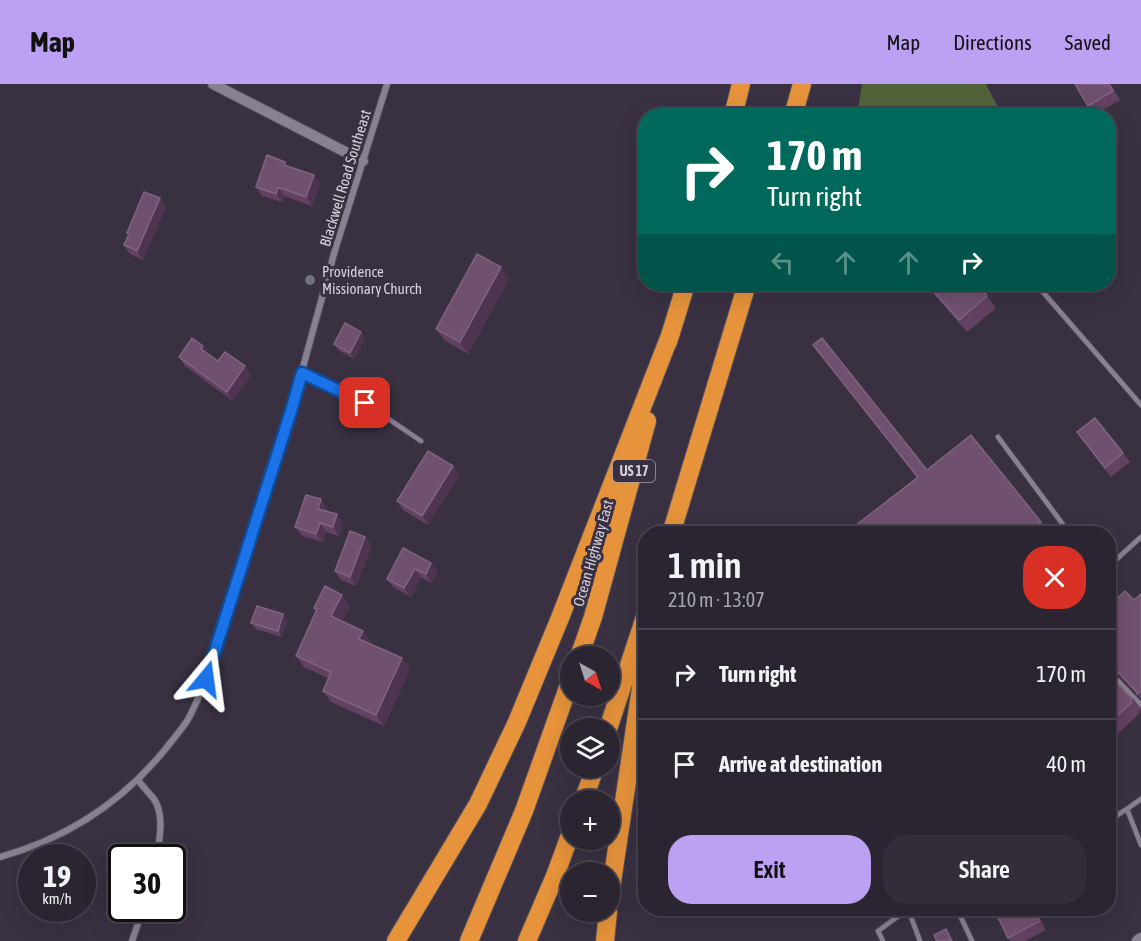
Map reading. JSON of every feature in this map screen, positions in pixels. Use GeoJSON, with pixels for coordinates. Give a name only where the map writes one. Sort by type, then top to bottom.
{"type":"FeatureCollection","features":[{"type":"Feature","properties":{"kind":"highway"},"geometry":{"type":"LineString","coordinates":[[735,108],[741,84]]}},
{"type":"Feature","properties":{"kind":"highway"},"geometry":{"type":"LineString","coordinates":[[795,108],[802,84]]}},
{"type":"Feature","properties":{"kind":"highway","name":"Ocean Highway East"},"geometry":{"type":"LineString","coordinates":[[583,646],[630,487],[684,291]]}},
{"type":"Feature","properties":{"kind":"highway"},"geometry":{"type":"LineString","coordinates":[[675,526],[745,291]]}},
{"type":"Feature","properties":{"kind":"highway"},"geometry":{"type":"LineString","coordinates":[[396,941],[478,804],[517,722],[565,607],[671,333]]}},
{"type":"Feature","properties":{"kind":"highway"},"geometry":{"type":"LineString","coordinates":[[612,718],[638,638]]}},
{"type":"Feature","properties":{"kind":"highway"},"geometry":{"type":"LineString","coordinates":[[469,941],[524,811],[561,706]]}},
{"type":"Feature","properties":{"kind":"highway"},"geometry":{"type":"LineString","coordinates":[[615,862],[638,708]]}},
{"type":"Feature","properties":{"kind":"highway"},"geometry":{"type":"LineString","coordinates":[[527,941],[565,850]]}},
{"type":"Feature","properties":{"kind":"highway"},"geometry":{"type":"LineString","coordinates":[[605,941],[607,922]]}},
{"type":"Feature","properties":{"kind":"street"},"geometry":{"type":"LineString","coordinates":[[213,84],[363,160]]}},
{"type":"Feature","properties":{"kind":"street","name":"Blackwell Road Southeast"},"geometry":{"type":"LineString","coordinates":[[0,857],[75,828],[101,811],[138,780],[187,721],[206,679],[291,411],[335,250],[387,84]]}},
{"type":"Feature","properties":{"kind":"street"},"geometry":{"type":"LineString","coordinates":[[138,780],[155,801],[159,815],[158,844]]}},
{"type":"Feature","properties":{"kind":"street"},"geometry":{"type":"LineString","coordinates":[[132,941],[139,922]]}},
{"type":"Feature","properties":{"kind":"lane"},"geometry":{"type":"LineString","coordinates":[[1042,291],[1141,405]]}},
{"type":"Feature","properties":{"kind":"lane"},"geometry":{"type":"LineString","coordinates":[[302,373],[365,403],[421,441]]}},
{"type":"Feature","properties":{"kind":"lane"},"geometry":{"type":"LineString","coordinates":[[998,437],[1064,526]]}},
{"type":"Feature","properties":{"kind":"lane"},"geometry":{"type":"LineString","coordinates":[[1116,560],[1141,537]]}},
{"type":"Feature","properties":{"kind":"lane"},"geometry":{"type":"LineString","coordinates":[[1116,678],[1141,705]]}},
{"type":"Feature","properties":{"kind":"lane"},"geometry":{"type":"LineString","coordinates":[[1116,816],[1141,799]]}},
{"type":"Feature","properties":{"kind":"lane"},"geometry":{"type":"LineString","coordinates":[[1126,809],[1140,842]]}},
{"type":"Feature","properties":{"kind":"lane"},"geometry":{"type":"LineString","coordinates":[[883,941],[878,931],[898,916]]}},
{"type":"Feature","properties":{"kind":"lane"},"geometry":{"type":"LineString","coordinates":[[911,916],[920,941]]}},
{"type":"Feature","properties":{"kind":"lane"},"geometry":{"type":"LineString","coordinates":[[960,916],[972,941]]}},
{"type":"Feature","properties":{"kind":"green space"},"geometry":{"type":"Polygon","coordinates":[[[862,84],[986,84],[998,108],[858,108],[862,84]]]}},
{"type":"Feature","properties":{"kind":"building"},"geometry":{"type":"Polygon","coordinates":[[[1075,84],[1109,84],[1113,91],[1088,106],[1075,84]]]}},
{"type":"Feature","properties":{"kind":"building"},"geometry":{"type":"Polygon","coordinates":[[[267,155],[285,162],[284,165],[314,175],[306,197],[278,187],[276,194],[256,187],[267,155]]]}},
{"type":"Feature","properties":{"kind":"building"},"geometry":{"type":"Polygon","coordinates":[[[144,192],[160,198],[137,251],[124,245],[144,192]]]}},
{"type":"Feature","properties":{"kind":"building"},"geometry":{"type":"Polygon","coordinates":[[[477,254],[501,267],[460,342],[436,329],[477,254]]]}},
{"type":"Feature","properties":{"kind":"building"},"geometry":{"type":"Polygon","coordinates":[[[933,291],[983,291],[987,296],[959,320],[933,291]]]}},
{"type":"Feature","properties":{"kind":"building"},"geometry":{"type":"Polygon","coordinates":[[[345,323],[361,332],[350,353],[334,344],[345,323]]]}},
{"type":"Feature","properties":{"kind":"building"},"geometry":{"type":"Polygon","coordinates":[[[192,338],[203,346],[201,349],[218,361],[225,352],[245,366],[227,392],[179,357],[192,338]]]}},
{"type":"Feature","properties":{"kind":"building"},"geometry":{"type":"Polygon","coordinates":[[[822,338],[927,470],[971,435],[1041,522],[1036,526],[855,526],[918,477],[813,345],[822,338]]]}},
{"type":"Feature","properties":{"kind":"building"},"geometry":{"type":"Polygon","coordinates":[[[1095,418],[1123,453],[1105,468],[1077,432],[1095,418]]]}},
{"type":"Feature","properties":{"kind":"building"},"geometry":{"type":"Polygon","coordinates":[[[428,451],[453,466],[422,516],[397,501],[428,451]]]}},
{"type":"Feature","properties":{"kind":"building"},"geometry":{"type":"Polygon","coordinates":[[[306,495],[321,499],[318,509],[337,514],[333,527],[320,523],[316,534],[295,527],[306,495]]]}},
{"type":"Feature","properties":{"kind":"building"},"geometry":{"type":"Polygon","coordinates":[[[350,531],[365,537],[350,577],[335,571],[350,531]]]}},
{"type":"Feature","properties":{"kind":"building"},"geometry":{"type":"Polygon","coordinates":[[[403,548],[431,563],[426,574],[415,569],[404,588],[387,579],[403,548]]]}},
{"type":"Feature","properties":{"kind":"building"},"geometry":{"type":"Polygon","coordinates":[[[325,586],[342,595],[331,616],[363,631],[359,639],[402,658],[376,715],[323,691],[331,672],[296,656],[325,586]]]}},
{"type":"Feature","properties":{"kind":"building"},"geometry":{"type":"Polygon","coordinates":[[[1125,591],[1134,600],[1141,594],[1141,691],[1137,694],[1116,670],[1116,599],[1125,591]]]}},
{"type":"Feature","properties":{"kind":"building"},"geometry":{"type":"Polygon","coordinates":[[[257,606],[283,614],[278,631],[251,623],[257,606]]]}},
{"type":"Feature","properties":{"kind":"building"},"geometry":{"type":"Polygon","coordinates":[[[1116,682],[1133,698],[1132,702],[1116,717],[1116,682]]]}},
{"type":"Feature","properties":{"kind":"building"},"geometry":{"type":"Polygon","coordinates":[[[997,916],[1038,916],[1040,921],[1008,938],[997,916]]]}},
{"type":"Feature","properties":{"kind":"building"},"geometry":{"type":"Polygon","coordinates":[[[946,929],[952,941],[937,941],[934,935],[946,929]]]}},
{"type":"Feature","properties":{"kind":"place","name":"Providence Missionary Church"},"geometry":{"type":"Point","coordinates":[310,280]}},
{"type":"Feature","properties":{"kind":"route"},"geometry":{"type":"LineString","coordinates":[[206,679],[302,373],[365,403]]}}]}
